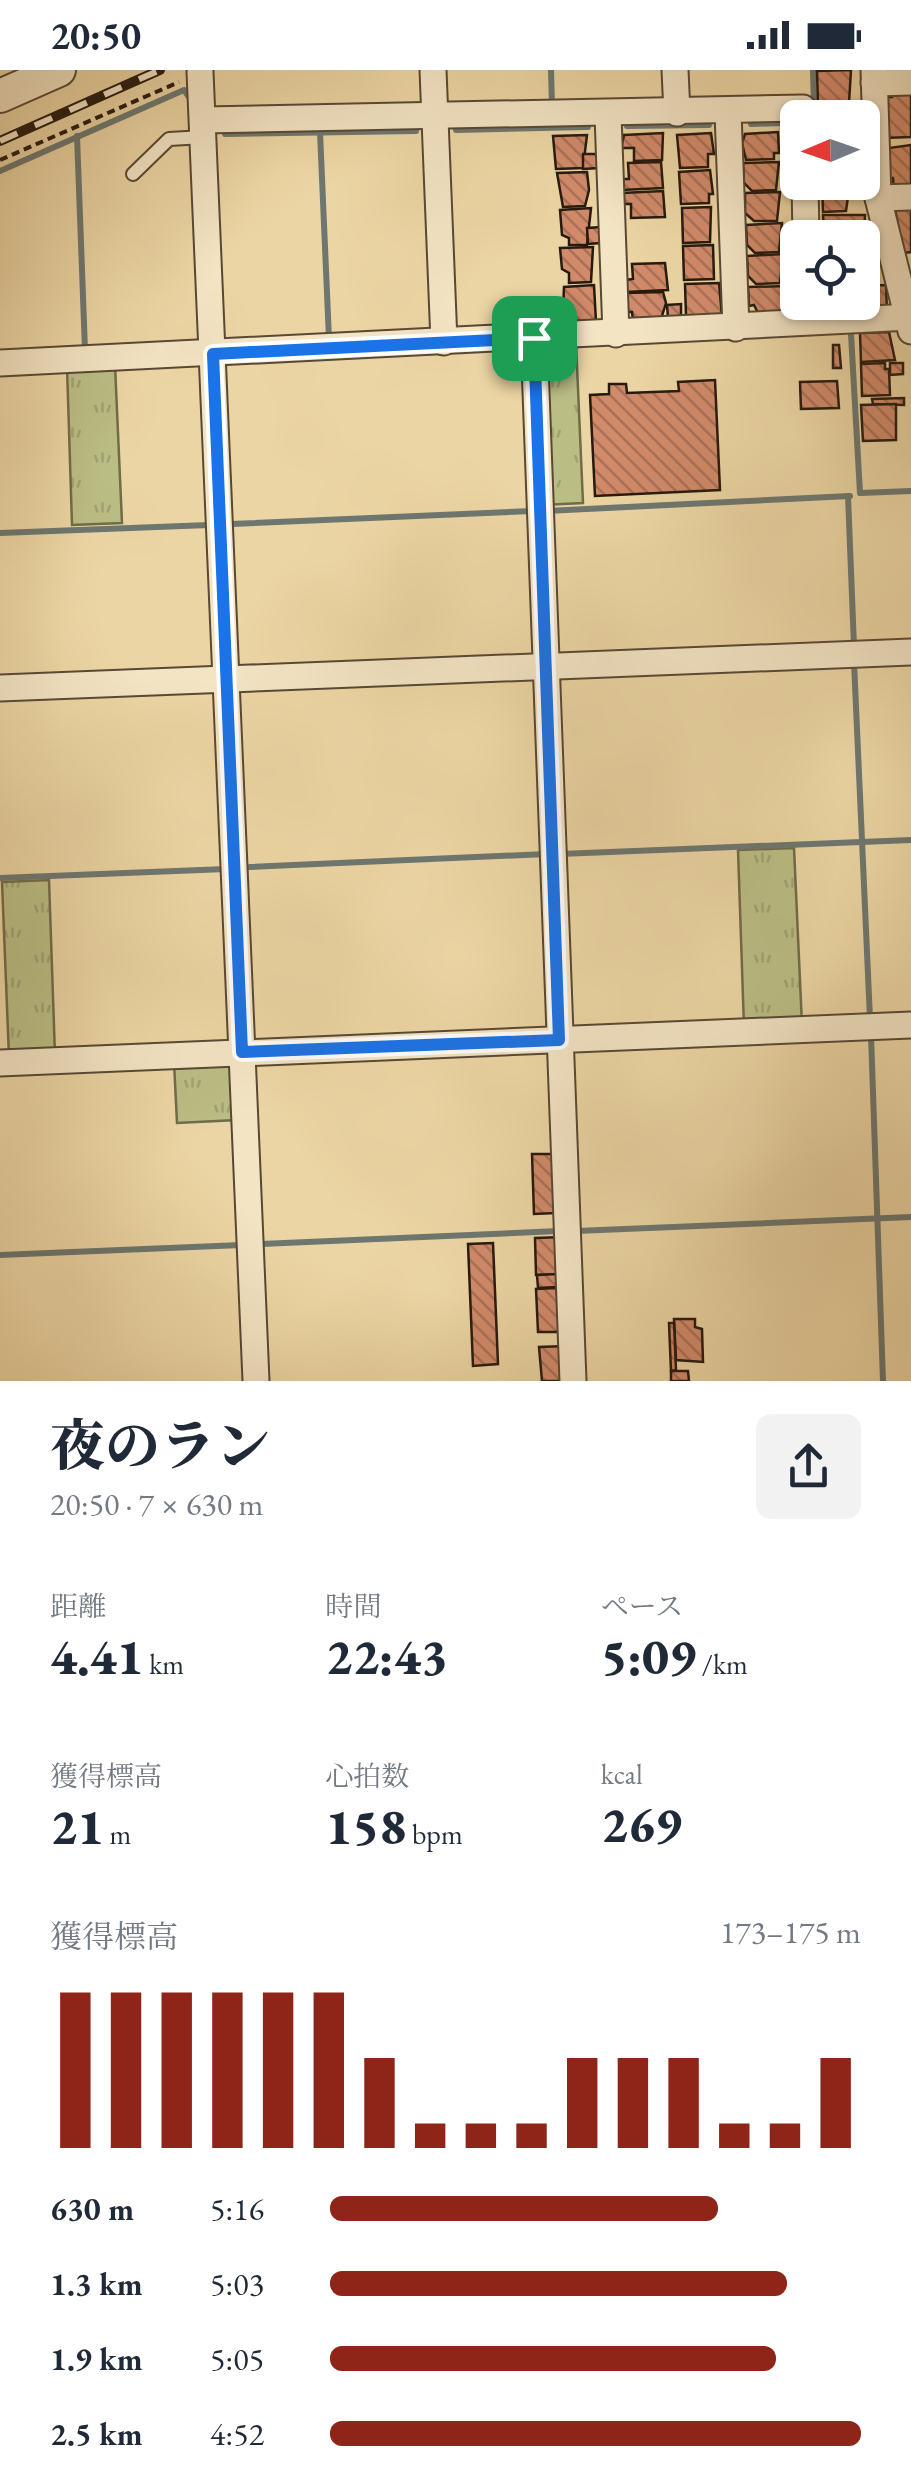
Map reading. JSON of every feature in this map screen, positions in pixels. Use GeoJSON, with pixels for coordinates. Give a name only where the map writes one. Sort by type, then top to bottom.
{"type":"FeatureCollection","features":[{"type":"Feature","properties":{"kind":"street"},"geometry":{"type":"LineString","coordinates":[[0,96],[59,70]]}},
{"type":"Feature","properties":{"kind":"street"},"geometry":{"type":"LineString","coordinates":[[433,70],[444,342]]}},
{"type":"Feature","properties":{"kind":"street"},"geometry":{"type":"LineString","coordinates":[[675,70],[677,113]]}},
{"type":"Feature","properties":{"kind":"street"},"geometry":{"type":"LineString","coordinates":[[200,72],[256,1381]]}},
{"type":"Feature","properties":{"kind":"street"},"geometry":{"type":"LineString","coordinates":[[874,77],[911,82]]}},
{"type":"Feature","properties":{"kind":"street"},"geometry":{"type":"LineString","coordinates":[[204,129],[436,116],[780,109]]}},
{"type":"Feature","properties":{"kind":"street"},"geometry":{"type":"LineString","coordinates":[[728,112],[736,328]]}},
{"type":"Feature","properties":{"kind":"street"},"geometry":{"type":"LineString","coordinates":[[608,115],[616,334]]}},
{"type":"Feature","properties":{"kind":"street"},"geometry":{"type":"LineString","coordinates":[[880,198],[911,197]]}},
{"type":"Feature","properties":{"kind":"street"},"geometry":{"type":"LineString","coordinates":[[879,200],[911,331]]}},
{"type":"Feature","properties":{"kind":"street"},"geometry":{"type":"LineString","coordinates":[[880,316],[910,317]]}},
{"type":"Feature","properties":{"kind":"street"},"geometry":{"type":"LineString","coordinates":[[0,362],[736,328],[780,319]]}},
{"type":"Feature","properties":{"kind":"street"},"geometry":{"type":"LineString","coordinates":[[534,338],[573,1381]]}},
{"type":"Feature","properties":{"kind":"street"},"geometry":{"type":"LineString","coordinates":[[0,688],[911,652]]}},
{"type":"Feature","properties":{"kind":"street"},"geometry":{"type":"LineString","coordinates":[[0,1062],[911,1025]]}},
{"type":"Feature","properties":{"kind":"lane"},"geometry":{"type":"LineString","coordinates":[[133,174],[168,139],[204,129]]}},
{"type":"Feature","properties":{"kind":"path"},"geometry":{"type":"LineString","coordinates":[[0,160],[200,72]]}},
{"type":"Feature","properties":{"kind":"green space"},"geometry":{"type":"Polygon","coordinates":[[[576,343],[583,503],[543,505],[542,345],[576,343]]]}},
{"type":"Feature","properties":{"kind":"green space"},"geometry":{"type":"Polygon","coordinates":[[[115,365],[122,523],[72,525],[67,367],[115,365]]]}},
{"type":"Feature","properties":{"kind":"green space"},"geometry":{"type":"Polygon","coordinates":[[[794,848],[802,1025],[744,1027],[738,850],[794,848]]]}},
{"type":"Feature","properties":{"kind":"green space"},"geometry":{"type":"Polygon","coordinates":[[[49,880],[55,1055],[9,1057],[2,882],[49,880]]]}},
{"type":"Feature","properties":{"kind":"green space"},"geometry":{"type":"Polygon","coordinates":[[[227,1059],[235,1068],[237,1120],[177,1123],[174,1062],[227,1059]]]}},
{"type":"Feature","properties":{"kind":"building"},"geometry":{"type":"Polygon","coordinates":[[[851,70],[849,100],[818,100],[817,71],[851,70]]]}},
{"type":"Feature","properties":{"kind":"building"},"geometry":{"type":"Polygon","coordinates":[[[892,91],[911,93],[911,137],[884,138],[882,97],[892,97],[892,91]]]}},
{"type":"Feature","properties":{"kind":"building"},"geometry":{"type":"Polygon","coordinates":[[[778,132],[779,153],[774,153],[774,159],[746,160],[742,143],[745,134],[778,132]]]}},
{"type":"Feature","properties":{"kind":"building"},"geometry":{"type":"Polygon","coordinates":[[[663,133],[662,160],[634,161],[634,148],[621,148],[624,135],[663,133]]]}},
{"type":"Feature","properties":{"kind":"building"},"geometry":{"type":"Polygon","coordinates":[[[711,133],[714,154],[708,154],[708,167],[680,168],[677,135],[711,133]]]}},
{"type":"Feature","properties":{"kind":"building"},"geometry":{"type":"Polygon","coordinates":[[[587,135],[583,168],[556,169],[553,136],[587,135]]]}},
{"type":"Feature","properties":{"kind":"building"},"geometry":{"type":"Polygon","coordinates":[[[911,145],[911,188],[894,189],[893,178],[886,178],[889,148],[911,145]]]}},
{"type":"Feature","properties":{"kind":"building"},"geometry":{"type":"Polygon","coordinates":[[[583,154],[598,154],[599,168],[583,169],[583,154]]]}},
{"type":"Feature","properties":{"kind":"building"},"geometry":{"type":"Polygon","coordinates":[[[661,162],[663,188],[622,190],[622,179],[629,179],[628,163],[661,162]]]}},
{"type":"Feature","properties":{"kind":"building"},"geometry":{"type":"Polygon","coordinates":[[[779,162],[776,190],[752,191],[744,183],[743,163],[779,162]]]}},
{"type":"Feature","properties":{"kind":"building"},"geometry":{"type":"Polygon","coordinates":[[[710,170],[713,194],[709,194],[709,203],[681,204],[679,172],[710,170]]]}},
{"type":"Feature","properties":{"kind":"building"},"geometry":{"type":"Polygon","coordinates":[[[587,172],[589,190],[585,206],[563,207],[557,173],[587,172]]]}},
{"type":"Feature","properties":{"kind":"building"},"geometry":{"type":"Polygon","coordinates":[[[663,191],[665,217],[631,218],[631,204],[622,204],[622,193],[663,191]]]}},
{"type":"Feature","properties":{"kind":"building"},"geometry":{"type":"Polygon","coordinates":[[[780,192],[777,221],[754,221],[745,213],[745,193],[780,192]]]}},
{"type":"Feature","properties":{"kind":"building"},"geometry":{"type":"Polygon","coordinates":[[[823,200],[848,200],[846,211],[823,212],[823,200]]]}},
{"type":"Feature","properties":{"kind":"building"},"geometry":{"type":"Polygon","coordinates":[[[711,207],[710,242],[683,243],[682,208],[711,207]]]}},
{"type":"Feature","properties":{"kind":"building"},"geometry":{"type":"Polygon","coordinates":[[[591,208],[587,245],[569,245],[569,238],[562,235],[560,210],[591,208]]]}},
{"type":"Feature","properties":{"kind":"building"},"geometry":{"type":"Polygon","coordinates":[[[911,208],[911,252],[903,253],[895,209],[911,208]]]}},
{"type":"Feature","properties":{"kind":"building"},"geometry":{"type":"Polygon","coordinates":[[[823,215],[865,215],[865,220],[823,220],[823,215]]]}},
{"type":"Feature","properties":{"kind":"building"},"geometry":{"type":"Polygon","coordinates":[[[780,223],[779,252],[755,253],[747,245],[746,225],[780,223]]]}},
{"type":"Feature","properties":{"kind":"building"},"geometry":{"type":"Polygon","coordinates":[[[601,227],[601,243],[588,244],[587,228],[601,227]]]}},
{"type":"Feature","properties":{"kind":"building"},"geometry":{"type":"Polygon","coordinates":[[[713,245],[714,279],[684,280],[683,246],[713,245]]]}},
{"type":"Feature","properties":{"kind":"building"},"geometry":{"type":"Polygon","coordinates":[[[593,247],[591,282],[569,283],[569,273],[562,269],[560,248],[593,247]]]}},
{"type":"Feature","properties":{"kind":"building"},"geometry":{"type":"Polygon","coordinates":[[[780,254],[780,283],[756,284],[748,276],[747,256],[780,254]]]}},
{"type":"Feature","properties":{"kind":"building"},"geometry":{"type":"Polygon","coordinates":[[[665,263],[668,290],[626,292],[625,280],[633,279],[632,264],[665,263]]]}},
{"type":"Feature","properties":{"kind":"building"},"geometry":{"type":"Polygon","coordinates":[[[719,283],[722,317],[686,315],[685,284],[719,283]]]}},
{"type":"Feature","properties":{"kind":"building"},"geometry":{"type":"Polygon","coordinates":[[[594,285],[596,322],[572,323],[571,310],[563,311],[564,287],[594,285]]]}},
{"type":"Feature","properties":{"kind":"building"},"geometry":{"type":"Polygon","coordinates":[[[880,285],[886,285],[887,312],[880,312],[880,285]]]}},
{"type":"Feature","properties":{"kind":"building"},"geometry":{"type":"Polygon","coordinates":[[[780,286],[780,312],[758,313],[754,305],[749,306],[748,287],[780,286]]]}},
{"type":"Feature","properties":{"kind":"building"},"geometry":{"type":"Polygon","coordinates":[[[663,292],[666,303],[661,319],[633,320],[632,312],[626,312],[625,293],[663,292]]]}},
{"type":"Feature","properties":{"kind":"building"},"geometry":{"type":"Polygon","coordinates":[[[681,304],[681,317],[668,318],[667,305],[681,304]]]}},
{"type":"Feature","properties":{"kind":"building"},"geometry":{"type":"Polygon","coordinates":[[[889,332],[895,360],[861,362],[860,333],[889,332]]]}},
{"type":"Feature","properties":{"kind":"building"},"geometry":{"type":"Polygon","coordinates":[[[833,345],[839,345],[841,368],[833,368],[833,345]]]}},
{"type":"Feature","properties":{"kind":"building"},"geometry":{"type":"Polygon","coordinates":[[[885,363],[885,369],[889,369],[890,395],[862,396],[861,364],[885,363]]]}},
{"type":"Feature","properties":{"kind":"building"},"geometry":{"type":"Polygon","coordinates":[[[890,363],[903,363],[903,374],[890,375],[890,363]]]}},
{"type":"Feature","properties":{"kind":"building"},"geometry":{"type":"Polygon","coordinates":[[[715,380],[720,490],[595,496],[590,395],[609,394],[609,384],[626,384],[627,393],[679,391],[678,382],[715,380]]]}},
{"type":"Feature","properties":{"kind":"building"},"geometry":{"type":"Polygon","coordinates":[[[837,381],[839,408],[801,409],[800,382],[837,381]]]}},
{"type":"Feature","properties":{"kind":"building"},"geometry":{"type":"Polygon","coordinates":[[[904,398],[904,405],[873,404],[872,399],[904,398]]]}},
{"type":"Feature","properties":{"kind":"building"},"geometry":{"type":"Polygon","coordinates":[[[896,404],[896,440],[863,441],[861,405],[896,404]]]}},
{"type":"Feature","properties":{"kind":"building"},"geometry":{"type":"Polygon","coordinates":[[[532,1154],[553,1154],[556,1213],[534,1214],[532,1154]]]}},
{"type":"Feature","properties":{"kind":"building"},"geometry":{"type":"Polygon","coordinates":[[[563,1237],[565,1274],[536,1275],[535,1238],[563,1237]]]}},
{"type":"Feature","properties":{"kind":"building"},"geometry":{"type":"Polygon","coordinates":[[[493,1243],[498,1364],[473,1366],[468,1244],[493,1243]]]}},
{"type":"Feature","properties":{"kind":"building"},"geometry":{"type":"Polygon","coordinates":[[[557,1274],[557,1287],[538,1288],[537,1275],[557,1274]]]}},
{"type":"Feature","properties":{"kind":"building"},"geometry":{"type":"Polygon","coordinates":[[[556,1288],[563,1332],[538,1332],[536,1289],[556,1288]]]}},
{"type":"Feature","properties":{"kind":"building"},"geometry":{"type":"Polygon","coordinates":[[[674,1319],[695,1319],[695,1327],[702,1329],[703,1362],[676,1360],[674,1319]]]}},
{"type":"Feature","properties":{"kind":"building"},"geometry":{"type":"Polygon","coordinates":[[[669,1323],[674,1323],[676,1370],[671,1371],[669,1323]]]}},
{"type":"Feature","properties":{"kind":"building"},"geometry":{"type":"Polygon","coordinates":[[[566,1346],[567,1381],[542,1381],[539,1347],[566,1346]]]}},
{"type":"Feature","properties":{"kind":"building"},"geometry":{"type":"Polygon","coordinates":[[[671,1371],[688,1371],[689,1381],[671,1381],[671,1371]]]}},
{"type":"Feature","properties":{"kind":"waterway"},"geometry":{"type":"LineString","coordinates":[[551,70],[552,106]]}},
{"type":"Feature","properties":{"kind":"waterway"},"geometry":{"type":"LineString","coordinates":[[813,70],[814,100]]}},
{"type":"Feature","properties":{"kind":"waterway"},"geometry":{"type":"LineString","coordinates":[[0,171],[184,90],[189,97]]}},
{"type":"Feature","properties":{"kind":"waterway"},"geometry":{"type":"LineString","coordinates":[[751,124],[780,123]]}},
{"type":"Feature","properties":{"kind":"waterway"},"geometry":{"type":"LineString","coordinates":[[627,126],[709,125]]}},
{"type":"Feature","properties":{"kind":"waterway"},"geometry":{"type":"LineString","coordinates":[[456,130],[588,127]]}},
{"type":"Feature","properties":{"kind":"waterway"},"geometry":{"type":"LineString","coordinates":[[225,134],[416,131]]}},
{"type":"Feature","properties":{"kind":"waterway"},"geometry":{"type":"LineString","coordinates":[[320,132],[329,339]]}},
{"type":"Feature","properties":{"kind":"waterway"},"geometry":{"type":"LineString","coordinates":[[77,136],[85,350]]}},
{"type":"Feature","properties":{"kind":"waterway"},"geometry":{"type":"LineString","coordinates":[[851,334],[860,493],[911,491]]}},
{"type":"Feature","properties":{"kind":"waterway"},"geometry":{"type":"LineString","coordinates":[[848,496],[854,646]]}},
{"type":"Feature","properties":{"kind":"waterway"},"geometry":{"type":"LineString","coordinates":[[546,511],[850,496]]}},
{"type":"Feature","properties":{"kind":"waterway"},"geometry":{"type":"LineString","coordinates":[[231,524],[532,511]]}},
{"type":"Feature","properties":{"kind":"waterway"},"geometry":{"type":"LineString","coordinates":[[0,533],[209,525]]}},
{"type":"Feature","properties":{"kind":"waterway"},"geometry":{"type":"LineString","coordinates":[[854,662],[870,1019]]}},
{"type":"Feature","properties":{"kind":"waterway"},"geometry":{"type":"LineString","coordinates":[[560,854],[911,840]]}},
{"type":"Feature","properties":{"kind":"waterway"},"geometry":{"type":"LineString","coordinates":[[250,867],[547,854]]}},
{"type":"Feature","properties":{"kind":"waterway"},"geometry":{"type":"LineString","coordinates":[[0,878],[226,869]]}},
{"type":"Feature","properties":{"kind":"waterway"},"geometry":{"type":"LineString","coordinates":[[871,1035],[883,1381]]}},
{"type":"Feature","properties":{"kind":"waterway"},"geometry":{"type":"LineString","coordinates":[[576,1231],[911,1217]]}},
{"type":"Feature","properties":{"kind":"waterway"},"geometry":{"type":"LineString","coordinates":[[261,1244],[559,1231]]}},
{"type":"Feature","properties":{"kind":"waterway"},"geometry":{"type":"LineString","coordinates":[[0,1255],[241,1245]]}},
{"type":"Feature","properties":{"kind":"railway"},"geometry":{"type":"LineString","coordinates":[[0,141],[160,70]]}},
{"type":"Feature","properties":{"kind":"route"},"geometry":{"type":"LineString","coordinates":[[534,338],[559,1040],[242,1052],[213,354],[534,338]]}}]}
